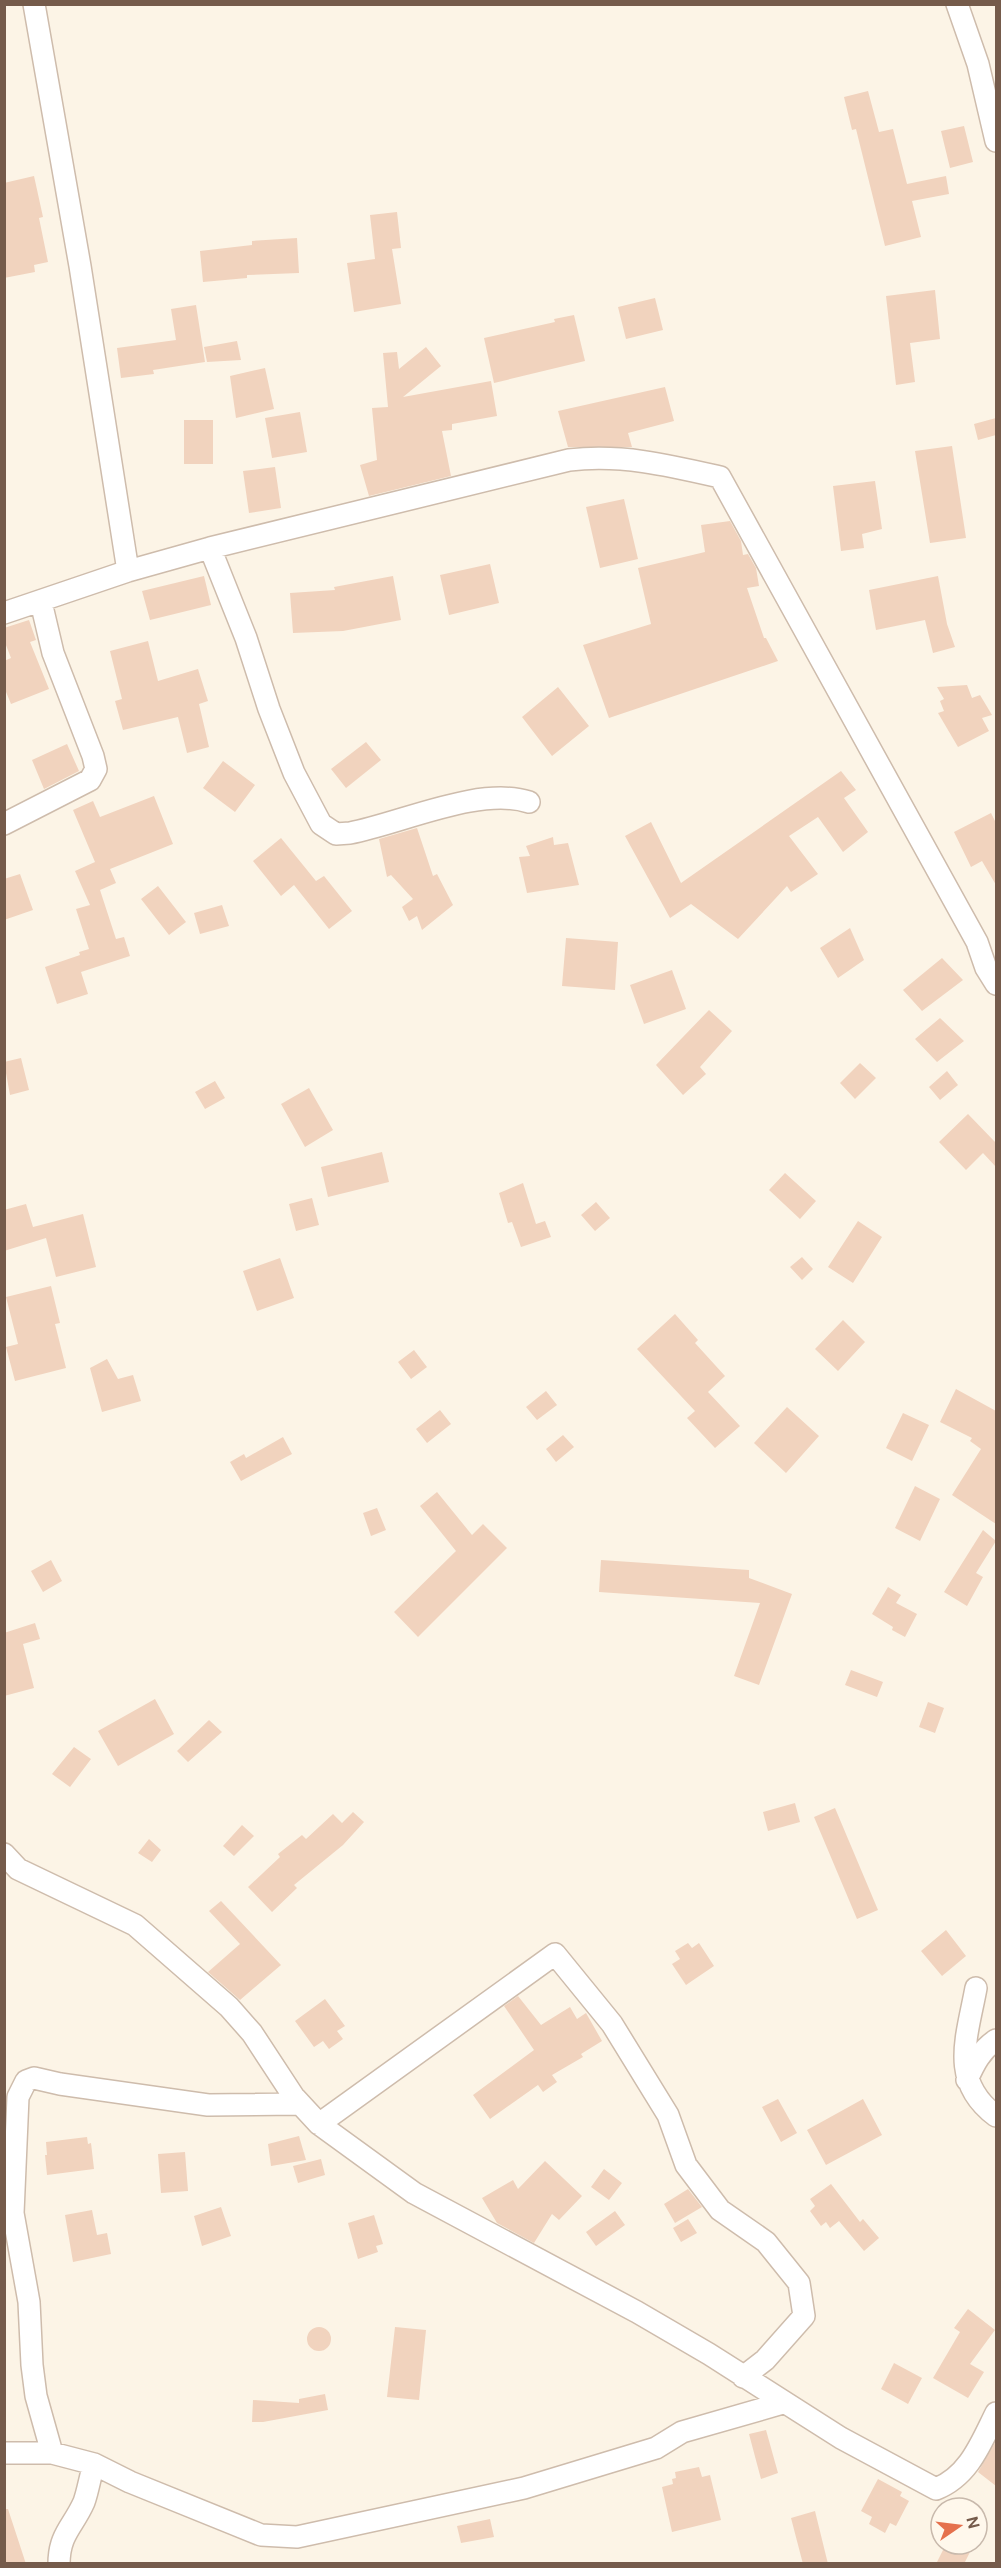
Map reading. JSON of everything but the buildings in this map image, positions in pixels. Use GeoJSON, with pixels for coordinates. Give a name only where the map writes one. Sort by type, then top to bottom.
{"type":"FeatureCollection","features":[{"type":"Feature","properties":{"kind":"street"},"geometry":{"type":"LineString","coordinates":[[34,4],[80,266],[128,571]]}},
{"type":"Feature","properties":{"kind":"street"},"geometry":{"type":"LineString","coordinates":[[957,4],[978,64],[996,141]]}},
{"type":"Feature","properties":{"kind":"street"},"geometry":{"type":"LineString","coordinates":[[4,613],[128,571],[210,548],[569,460],[601,457],[667,465],[720,477],[972,932],[986,968],[996,984]]}},
{"type":"Feature","properties":{"kind":"street"},"geometry":{"type":"LineString","coordinates":[[210,548],[246,638],[269,709],[294,773],[321,824],[328,830],[336,834],[350,833],[475,800],[518,798],[529,802]]}},
{"type":"Feature","properties":{"kind":"street"},"geometry":{"type":"LineString","coordinates":[[4,824],[90,780],[96,769],[53,653],[41,602]]}},
{"type":"Feature","properties":{"kind":"street"},"geometry":{"type":"LineString","coordinates":[[4,1854],[18,1869],[135,1925],[229,2007],[252,2033],[300,2104],[319,2124],[431,2203],[637,2312],[841,2438],[936,2489],[946,2485],[966,2467],[996,2413]]}},
{"type":"Feature","properties":{"kind":"street"},"geometry":{"type":"LineString","coordinates":[[319,2124],[555,1954],[612,2024],[668,2115],[686,2165],[720,2210],[766,2242],[799,2283],[804,2316],[765,2360],[743,2377]]}},
{"type":"Feature","properties":{"kind":"street"},"geometry":{"type":"LineString","coordinates":[[976,1988],[964,2061],[967,2081],[983,2106],[996,2116]]}},
{"type":"Feature","properties":{"kind":"street"},"geometry":{"type":"LineString","coordinates":[[967,2081],[976,2061],[996,2040]]}},
{"type":"Feature","properties":{"kind":"street"},"geometry":{"type":"LineString","coordinates":[[52,2453],[36,2396],[29,2302],[13,2213],[18,2097],[21,2088],[26,2081],[34,2078],[60,2084],[208,2105],[300,2104]]}},
{"type":"Feature","properties":{"kind":"street"},"geometry":{"type":"LineString","coordinates":[[4,2452],[52,2453],[94,2464],[130,2482],[261,2535],[297,2536],[524,2488],[656,2448],[682,2432],[783,2403]]}},
{"type":"Feature","properties":{"kind":"street"},"geometry":{"type":"LineString","coordinates":[[59,2564],[59,2549],[63,2536],[84,2502],[94,2464]]}}]}
